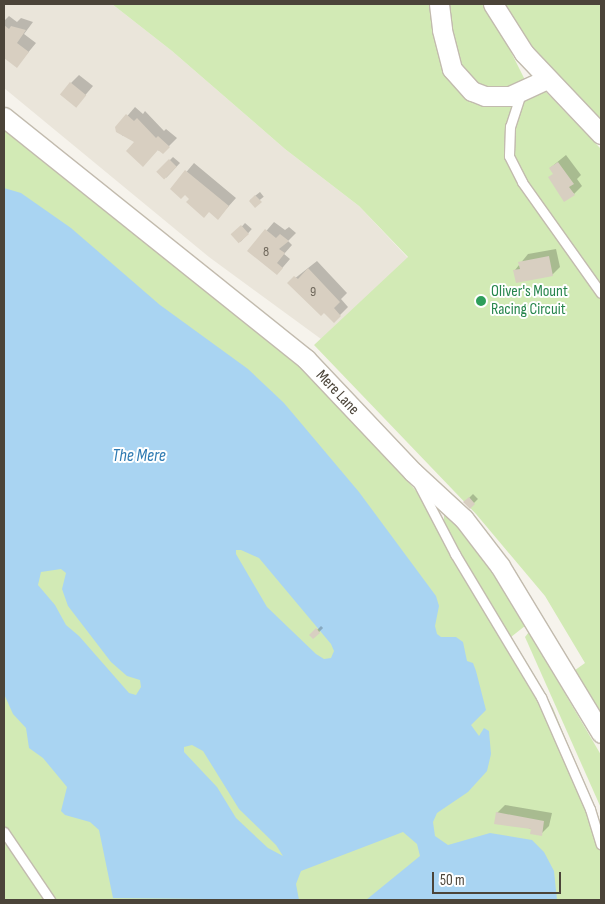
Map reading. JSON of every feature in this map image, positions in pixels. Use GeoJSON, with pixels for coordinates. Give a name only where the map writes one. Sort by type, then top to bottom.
{"type":"FeatureCollection","features":[{"type":"Feature","properties":{"kind":"street"},"geometry":{"type":"LineString","coordinates":[[439,4],[446,53],[462,84],[485,96],[510,96],[547,79]]}},
{"type":"Feature","properties":{"kind":"street"},"geometry":{"type":"LineString","coordinates":[[493,4],[524,53],[601,134]]}},
{"type":"Feature","properties":{"kind":"street","name":"Mere Lane"},"geometry":{"type":"LineString","coordinates":[[4,117],[306,360],[412,472],[464,519],[483,542],[530,614],[601,733]]}},
{"type":"Feature","properties":{"kind":"lane"},"geometry":{"type":"LineString","coordinates":[[522,91],[510,126],[509,156],[522,182],[601,293]]}},
{"type":"Feature","properties":{"kind":"lane"},"geometry":{"type":"LineString","coordinates":[[412,472],[439,526],[541,697],[590,810],[601,844]]}},
{"type":"Feature","properties":{"kind":"lane"},"geometry":{"type":"LineString","coordinates":[[4,832],[50,900]]}},
{"type":"Feature","properties":{"kind":"shaded area"},"geometry":{"type":"Polygon","coordinates":[[[4,4],[112,4],[172,51],[285,149],[359,206],[408,258],[321,339],[209,257],[4,88],[4,4]]]}},
{"type":"Feature","properties":{"kind":"green space","name":"Oliver's Mount Racing Circuit"},"geometry":{"type":"Polygon","coordinates":[[[112,4],[487,4],[525,80],[546,92],[601,149],[601,721],[571,673],[585,663],[545,596],[476,514],[314,345],[408,257],[359,206],[285,149],[172,51],[112,4]]]}},
{"type":"Feature","properties":{"kind":"green space"},"geometry":{"type":"Polygon","coordinates":[[[503,4],[601,4],[601,124],[537,53],[503,4]]]}},
{"type":"Feature","properties":{"kind":"green space","name":"The Mere"},"geometry":{"type":"Polygon","coordinates":[[[4,124],[278,343],[356,420],[444,524],[444,515],[452,516],[530,622],[511,637],[553,708],[601,827],[601,900],[4,900],[4,124]]]}},
{"type":"Feature","properties":{"kind":"green space"},"geometry":{"type":"Polygon","coordinates":[[[529,632],[601,755],[601,808],[525,637],[529,632]]]}},
{"type":"Feature","properties":{"kind":"water","name":"The Mere"},"geometry":{"type":"Polygon","coordinates":[[[4,188],[21,193],[71,228],[160,305],[248,369],[284,403],[359,492],[436,596],[439,606],[435,626],[437,634],[441,637],[456,637],[463,642],[467,661],[473,663],[476,671],[486,710],[471,725],[479,736],[484,728],[489,731],[491,754],[487,771],[468,792],[437,813],[433,822],[435,836],[448,845],[490,833],[532,840],[544,852],[554,871],[557,900],[366,900],[420,856],[417,844],[403,832],[301,871],[296,884],[299,900],[113,898],[99,830],[90,822],[65,815],[61,811],[67,787],[43,758],[29,748],[26,728],[13,714],[4,694],[4,188]],[[236,550],[236,554],[267,607],[316,654],[324,659],[331,658],[334,651],[331,644],[259,558],[241,550],[236,550]],[[61,569],[41,572],[38,585],[55,605],[66,625],[79,636],[129,693],[136,695],[141,687],[140,680],[127,676],[111,662],[68,606],[62,589],[66,573],[61,569]],[[192,745],[184,747],[184,752],[217,787],[236,818],[268,848],[283,856],[276,845],[239,809],[203,751],[192,745]]]}},
{"type":"Feature","properties":{"kind":"building"},"geometry":{"type":"Polygon","coordinates":[[[4,25],[9,29],[11,26],[26,30],[17,43],[29,52],[17,68],[4,58],[4,25]]]}},
{"type":"Feature","properties":{"kind":"building"},"geometry":{"type":"Polygon","coordinates":[[[70,82],[86,95],[76,108],[60,94],[70,82]]]}},
{"type":"Feature","properties":{"kind":"building"},"geometry":{"type":"Polygon","coordinates":[[[126,114],[134,121],[137,118],[156,138],[158,136],[170,147],[163,154],[158,150],[143,167],[126,151],[134,142],[116,132],[115,127],[126,114]]]}},
{"type":"Feature","properties":{"kind":"building"},"geometry":{"type":"Polygon","coordinates":[[[169,159],[177,167],[164,180],[156,172],[169,159]]]}},
{"type":"Feature","properties":{"kind":"building"},"geometry":{"type":"Polygon","coordinates":[[[558,162],[574,184],[569,187],[575,195],[564,202],[548,177],[553,174],[549,168],[558,162]]]}},
{"type":"Feature","properties":{"kind":"building"},"geometry":{"type":"Polygon","coordinates":[[[185,170],[229,206],[218,220],[209,212],[204,218],[186,202],[189,199],[185,195],[181,199],[170,189],[185,170]]]}},
{"type":"Feature","properties":{"kind":"building"},"geometry":{"type":"Polygon","coordinates":[[[255,195],[262,202],[255,208],[249,201],[255,195]]]}},
{"type":"Feature","properties":{"kind":"building"},"geometry":{"type":"Polygon","coordinates":[[[241,225],[249,234],[239,243],[231,234],[241,225]]]}},
{"type":"Feature","properties":{"kind":"building"},"geometry":{"type":"Polygon","coordinates":[[[265,229],[276,238],[280,234],[289,241],[279,249],[285,253],[277,263],[283,268],[277,275],[247,251],[265,229]]]}},
{"type":"Feature","properties":{"kind":"building"},"geometry":{"type":"Polygon","coordinates":[[[549,256],[553,276],[516,283],[513,270],[520,269],[518,262],[549,256]]]}},
{"type":"Feature","properties":{"kind":"building"},"geometry":{"type":"Polygon","coordinates":[[[308,268],[340,302],[334,308],[341,316],[334,323],[324,313],[321,316],[287,283],[294,276],[298,279],[308,268]]]}},
{"type":"Feature","properties":{"kind":"building"},"geometry":{"type":"Polygon","coordinates":[[[469,497],[475,504],[470,509],[463,502],[469,497]]]}},
{"type":"Feature","properties":{"kind":"building"},"geometry":{"type":"Polygon","coordinates":[[[316,628],[320,633],[313,639],[309,635],[316,628]]]}},
{"type":"Feature","properties":{"kind":"building"},"geometry":{"type":"Polygon","coordinates":[[[496,812],[544,821],[542,836],[530,834],[531,829],[494,824],[496,812]]]}},
{"type":"Feature","properties":{"kind":"place","name":"Oliver's Mount Racing Circuit"},"geometry":{"type":"Point","coordinates":[481,301]}}]}
